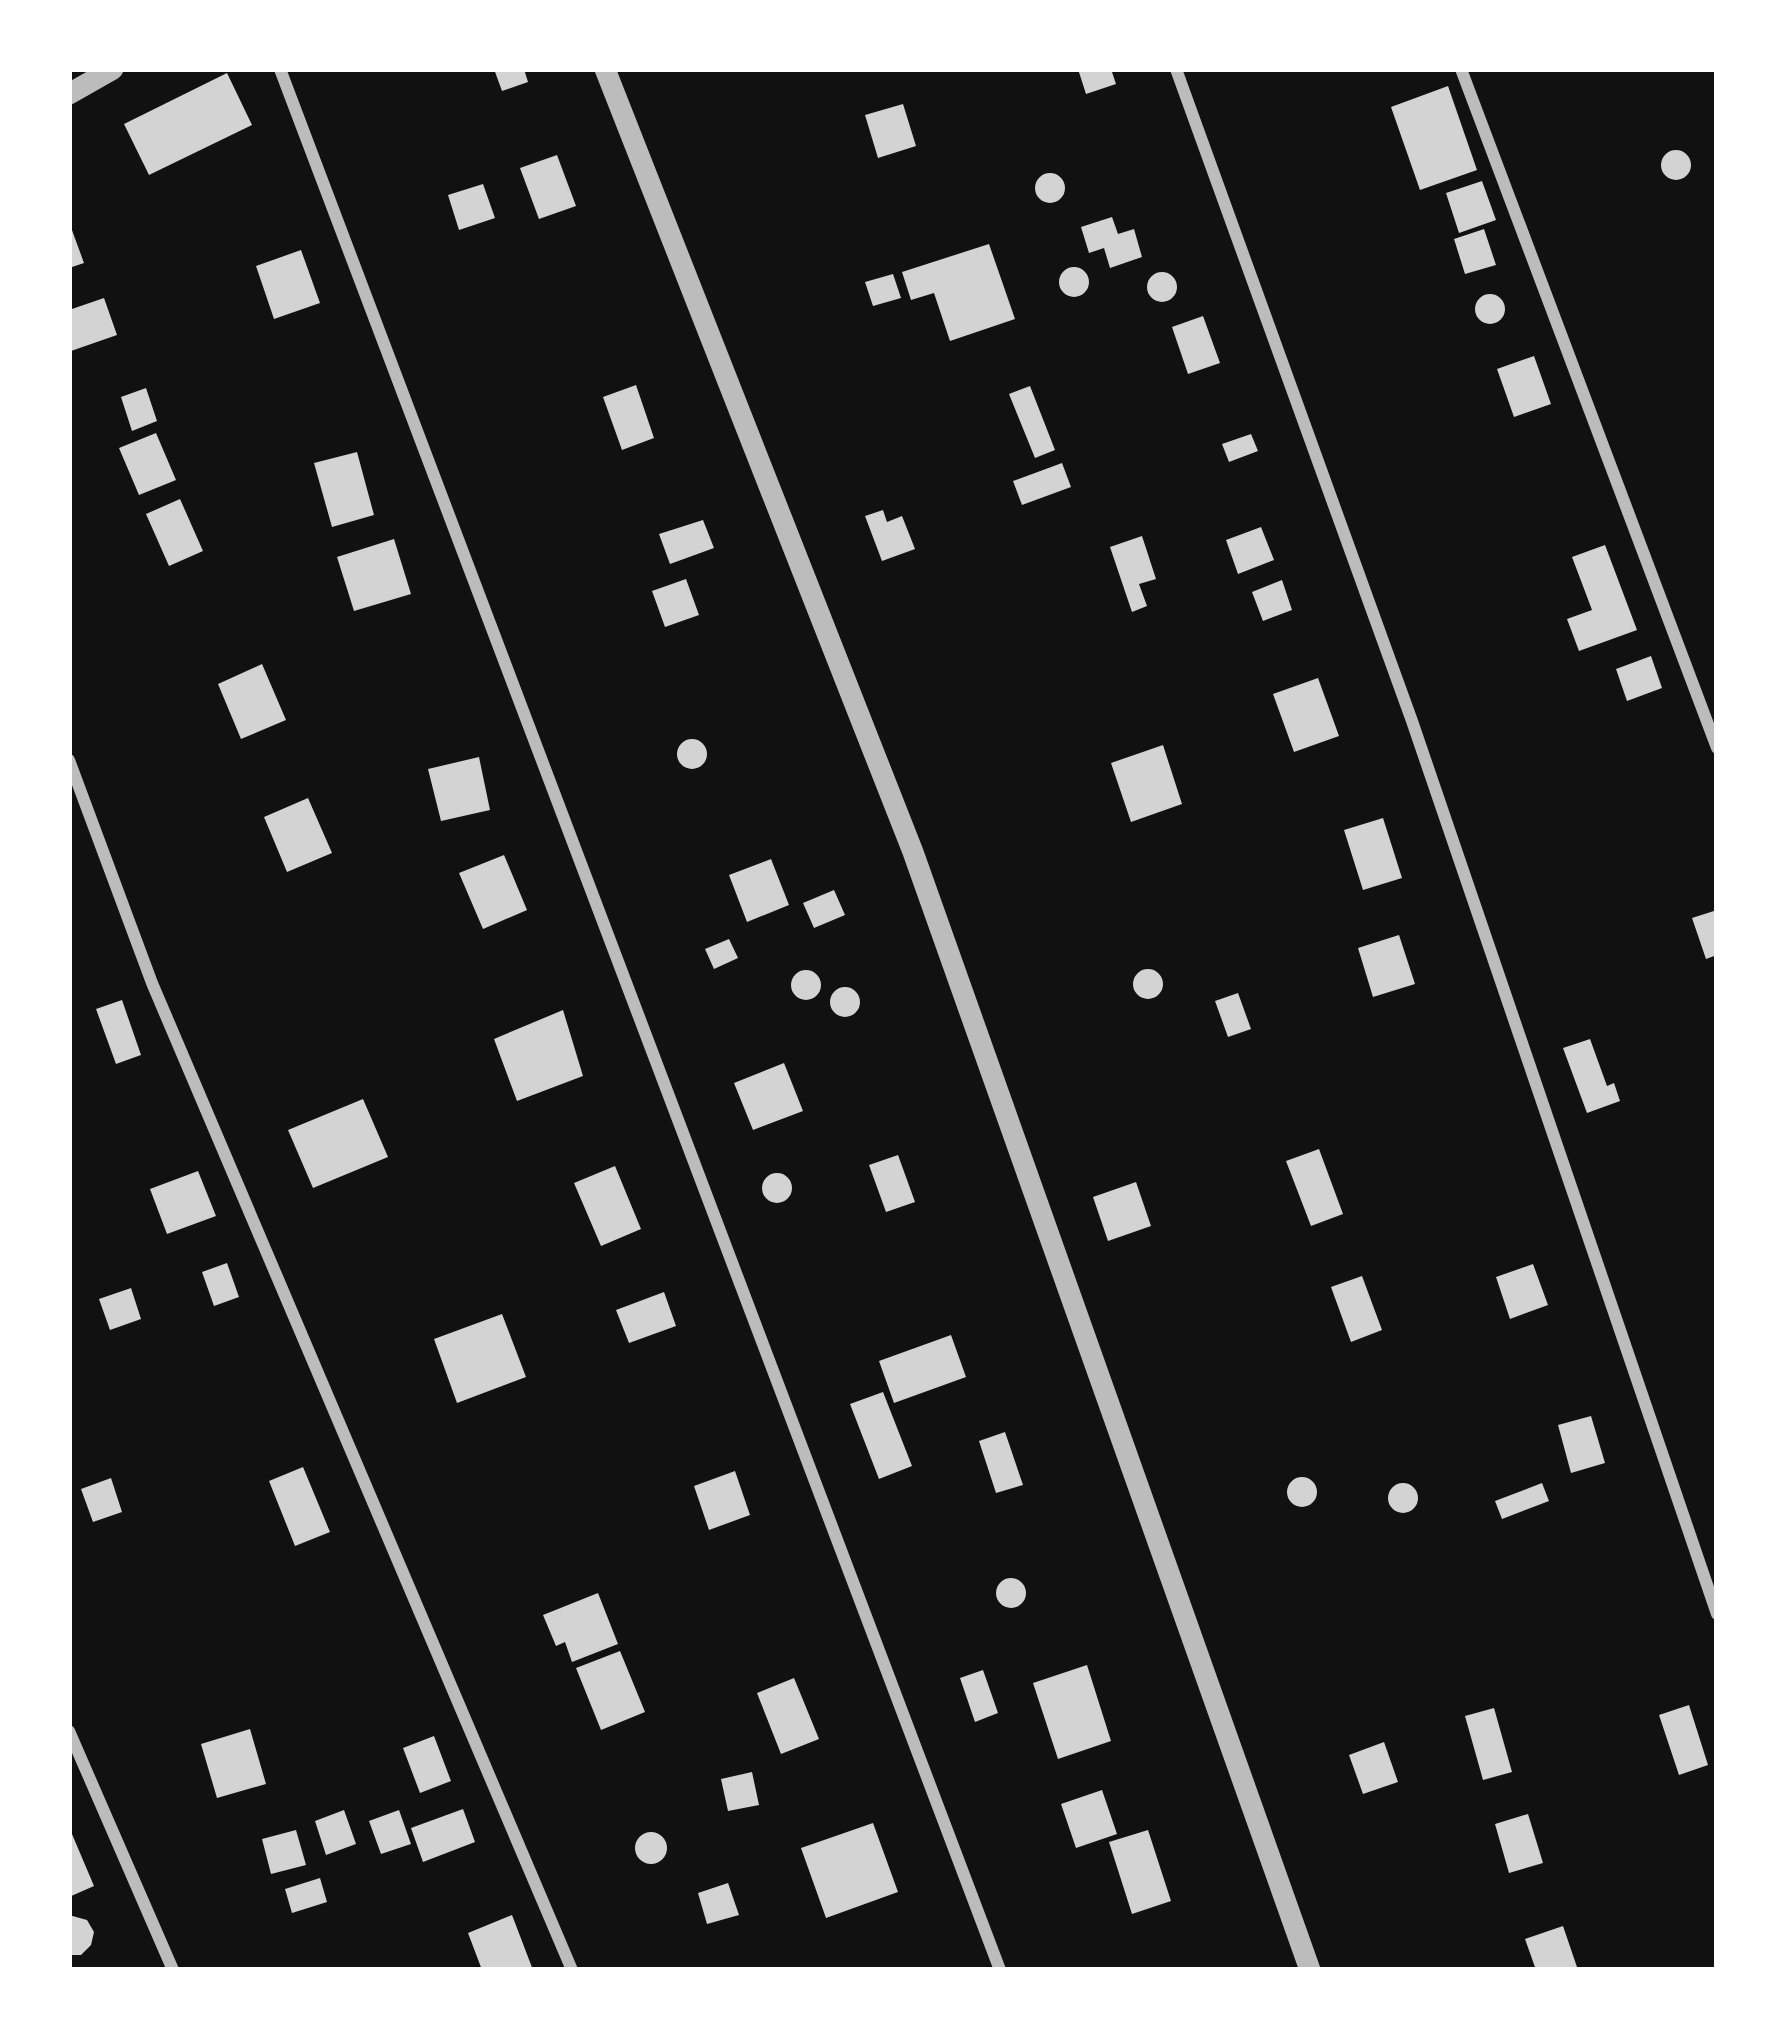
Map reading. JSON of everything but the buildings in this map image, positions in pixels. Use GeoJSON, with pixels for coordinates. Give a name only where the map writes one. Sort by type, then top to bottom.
{"type":"FeatureCollection","features":[{"type":"Feature","properties":{"kind":"street"},"geometry":{"type":"LineString","coordinates":[[69,94],[112,69]]}},
{"type":"Feature","properties":{"kind":"street"},"geometry":{"type":"LineString","coordinates":[[280,69],[1000,1970]]}},
{"type":"Feature","properties":{"kind":"street"},"geometry":{"type":"LineString","coordinates":[[605,69],[913,852],[1310,1970]]}},
{"type":"Feature","properties":{"kind":"street"},"geometry":{"type":"LineString","coordinates":[[1176,69],[1412,721],[1717,1615]]}},
{"type":"Feature","properties":{"kind":"street"},"geometry":{"type":"LineString","coordinates":[[1461,69],[1717,748]]}},
{"type":"Feature","properties":{"kind":"street"},"geometry":{"type":"LineString","coordinates":[[69,760],[152,983],[572,1970]]}},
{"type":"Feature","properties":{"kind":"street"},"geometry":{"type":"LineString","coordinates":[[69,1731],[173,1970]]}}]}
